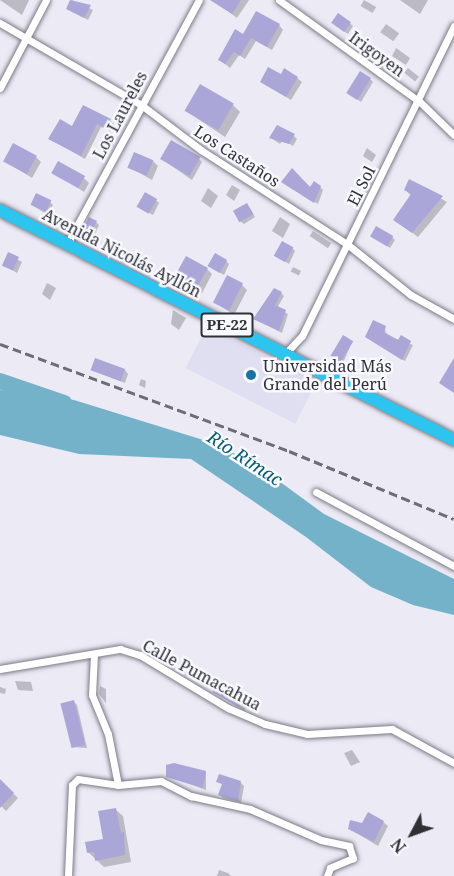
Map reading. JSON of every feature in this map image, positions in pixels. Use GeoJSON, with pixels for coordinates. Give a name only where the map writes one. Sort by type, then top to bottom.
{"type":"FeatureCollection","features":[{"type":"Feature","properties":{"kind":"highway","name":"Avenida Nicolás Ayllón"},"geometry":{"type":"LineString","coordinates":[[0,210],[454,440]]}},
{"type":"Feature","properties":{"kind":"street"},"geometry":{"type":"LineString","coordinates":[[0,88],[46,0]]}},
{"type":"Feature","properties":{"kind":"street","name":"Los Laureles"},"geometry":{"type":"LineString","coordinates":[[67,244],[140,104],[199,0]]}},
{"type":"Feature","properties":{"kind":"street","name":"Irigoyen"},"geometry":{"type":"LineString","coordinates":[[279,0],[420,102],[454,135]]}},
{"type":"Feature","properties":{"kind":"street","name":"Los Castaños"},"geometry":{"type":"LineString","coordinates":[[0,23],[140,104],[201,150],[347,244],[411,295],[454,319]]}},
{"type":"Feature","properties":{"kind":"street","name":"El Sol"},"geometry":{"type":"LineString","coordinates":[[285,354],[302,336],[420,102],[454,26]]}},
{"type":"Feature","properties":{"kind":"street"},"geometry":{"type":"LineString","coordinates":[[316,492],[454,566]]}},
{"type":"Feature","properties":{"kind":"street","name":"Calle Pumacahua"},"geometry":{"type":"LineString","coordinates":[[0,669],[120,649],[140,655],[228,708],[292,733],[392,729],[454,763]]}},
{"type":"Feature","properties":{"kind":"street"},"geometry":{"type":"LineString","coordinates":[[94,654],[92,695],[108,734],[118,785]]}},
{"type":"Feature","properties":{"kind":"street"},"geometry":{"type":"LineString","coordinates":[[68,876],[74,781],[118,785],[161,781],[191,796],[250,809],[321,840],[349,846],[353,858],[330,868],[327,876]]}},
{"type":"Feature","properties":{"kind":"shaded area","name":"Universidad Más Grande del Perú"},"geometry":{"type":"Polygon","coordinates":[[[207,326],[317,382],[295,424],[186,368],[207,326]]]}},
{"type":"Feature","properties":{"kind":"water"},"geometry":{"type":"Polygon","coordinates":[[[0,390],[74,400],[213,443],[257,465],[324,514],[454,579],[454,615],[413,605],[371,587],[306,537],[191,459],[79,454],[0,435],[0,390]]]}},
{"type":"Feature","properties":{"kind":"building"},"geometry":{"type":"Polygon","coordinates":[[[70,0],[91,5],[84,18],[66,9],[70,0]]]}},
{"type":"Feature","properties":{"kind":"building"},"geometry":{"type":"Polygon","coordinates":[[[210,0],[241,0],[232,14],[210,0]]]}},
{"type":"Feature","properties":{"kind":"building"},"geometry":{"type":"Polygon","coordinates":[[[256,11],[280,24],[267,47],[251,38],[240,56],[234,52],[225,64],[218,60],[235,29],[243,34],[256,11]]]}},
{"type":"Feature","properties":{"kind":"building"},"geometry":{"type":"Polygon","coordinates":[[[338,13],[351,22],[344,32],[331,23],[338,13]]]}},
{"type":"Feature","properties":{"kind":"building"},"geometry":{"type":"Polygon","coordinates":[[[268,67],[281,74],[284,68],[298,77],[286,97],[260,82],[268,67]]]}},
{"type":"Feature","properties":{"kind":"building"},"geometry":{"type":"Polygon","coordinates":[[[360,71],[371,78],[357,100],[346,93],[360,71]]]}},
{"type":"Feature","properties":{"kind":"building"},"geometry":{"type":"Polygon","coordinates":[[[200,84],[234,104],[218,130],[184,111],[200,84]]]}},
{"type":"Feature","properties":{"kind":"building"},"geometry":{"type":"Polygon","coordinates":[[[83,105],[111,119],[106,129],[97,124],[81,156],[48,139],[60,119],[72,126],[83,105]]]}},
{"type":"Feature","properties":{"kind":"building"},"geometry":{"type":"Polygon","coordinates":[[[277,125],[295,134],[289,144],[269,138],[277,125]]]}},
{"type":"Feature","properties":{"kind":"building"},"geometry":{"type":"Polygon","coordinates":[[[171,140],[200,157],[189,176],[160,159],[171,140]]]}},
{"type":"Feature","properties":{"kind":"building"},"geometry":{"type":"Polygon","coordinates":[[[13,143],[37,156],[27,174],[3,162],[13,143]]]}},
{"type":"Feature","properties":{"kind":"building"},"geometry":{"type":"Polygon","coordinates":[[[134,152],[153,160],[147,176],[127,168],[134,152]]]}},
{"type":"Feature","properties":{"kind":"building"},"geometry":{"type":"Polygon","coordinates":[[[58,161],[85,176],[78,188],[51,173],[58,161]]]}},
{"type":"Feature","properties":{"kind":"building"},"geometry":{"type":"Polygon","coordinates":[[[292,168],[310,187],[314,181],[321,186],[314,203],[281,182],[292,168]]]}},
{"type":"Feature","properties":{"kind":"building"},"geometry":{"type":"Polygon","coordinates":[[[409,179],[443,196],[412,233],[393,220],[411,194],[404,190],[409,179]]]}},
{"type":"Feature","properties":{"kind":"building"},"geometry":{"type":"Polygon","coordinates":[[[145,192],[157,199],[149,214],[136,207],[145,192]]]}},
{"type":"Feature","properties":{"kind":"building"},"geometry":{"type":"Polygon","coordinates":[[[36,193],[51,200],[46,212],[31,205],[36,193]]]}},
{"type":"Feature","properties":{"kind":"building"},"geometry":{"type":"Polygon","coordinates":[[[247,203],[253,214],[239,222],[233,211],[247,203]]]}},
{"type":"Feature","properties":{"kind":"building"},"geometry":{"type":"Polygon","coordinates":[[[89,217],[97,221],[87,242],[79,237],[89,217]]]}},
{"type":"Feature","properties":{"kind":"building"},"geometry":{"type":"Polygon","coordinates":[[[376,226],[393,236],[387,246],[370,236],[376,226]]]}},
{"type":"Feature","properties":{"kind":"building"},"geometry":{"type":"Polygon","coordinates":[[[282,241],[293,247],[285,262],[274,256],[282,241]]]}},
{"type":"Feature","properties":{"kind":"building"},"geometry":{"type":"Polygon","coordinates":[[[8,252],[19,257],[13,271],[2,266],[8,252]]]}},
{"type":"Feature","properties":{"kind":"building"},"geometry":{"type":"Polygon","coordinates":[[[215,253],[227,260],[220,273],[208,266],[215,253]]]}},
{"type":"Feature","properties":{"kind":"building"},"geometry":{"type":"Polygon","coordinates":[[[186,256],[208,268],[196,290],[174,278],[186,256]]]}},
{"type":"Feature","properties":{"kind":"building"},"geometry":{"type":"Polygon","coordinates":[[[227,275],[243,283],[229,311],[213,303],[227,275]]]}},
{"type":"Feature","properties":{"kind":"building"},"geometry":{"type":"Polygon","coordinates":[[[274,288],[282,292],[275,305],[286,310],[279,331],[253,319],[274,288]]]}},
{"type":"Feature","properties":{"kind":"building"},"geometry":{"type":"Polygon","coordinates":[[[373,320],[386,326],[384,332],[398,340],[401,335],[411,341],[402,360],[365,337],[373,320]]]}},
{"type":"Feature","properties":{"kind":"building"},"geometry":{"type":"Polygon","coordinates":[[[343,335],[353,341],[340,363],[330,356],[343,335]]]}},
{"type":"Feature","properties":{"kind":"building"},"geometry":{"type":"Polygon","coordinates":[[[95,358],[125,369],[121,381],[91,370],[95,358]]]}},
{"type":"Feature","properties":{"kind":"building"},"geometry":{"type":"Polygon","coordinates":[[[454,358],[454,393],[439,383],[454,358]]]}},
{"type":"Feature","properties":{"kind":"building"},"geometry":{"type":"Polygon","coordinates":[[[220,680],[245,697],[239,707],[212,692],[220,680]]]}},
{"type":"Feature","properties":{"kind":"building"},"geometry":{"type":"Polygon","coordinates":[[[74,700],[85,745],[72,748],[60,703],[74,700]]]}},
{"type":"Feature","properties":{"kind":"building"},"geometry":{"type":"Polygon","coordinates":[[[174,763],[206,771],[203,788],[166,777],[166,765],[174,763]]]}},
{"type":"Feature","properties":{"kind":"building"},"geometry":{"type":"Polygon","coordinates":[[[219,774],[241,781],[238,801],[218,795],[222,784],[216,782],[219,774]]]}},
{"type":"Feature","properties":{"kind":"building"},"geometry":{"type":"Polygon","coordinates":[[[0,779],[14,793],[0,808],[0,779]]]}},
{"type":"Feature","properties":{"kind":"building"},"geometry":{"type":"Polygon","coordinates":[[[116,808],[121,833],[124,832],[125,855],[95,861],[94,852],[87,853],[85,842],[103,839],[98,811],[116,808]]]}},
{"type":"Feature","properties":{"kind":"building"},"geometry":{"type":"Polygon","coordinates":[[[368,812],[384,821],[374,842],[348,829],[350,820],[362,823],[368,812]]]}},
{"type":"Feature","properties":{"kind":"waterway","name":"Río Rímac"},"geometry":{"type":"LineString","coordinates":[[0,381],[64,403]]}},
{"type":"Feature","properties":{"kind":"railway"},"geometry":{"type":"LineString","coordinates":[[0,344],[289,451],[454,519]]}},
{"type":"Feature","properties":{"kind":"place","name":"Universidad Más Grande del Perú"},"geometry":{"type":"Point","coordinates":[251,375]}}]}
